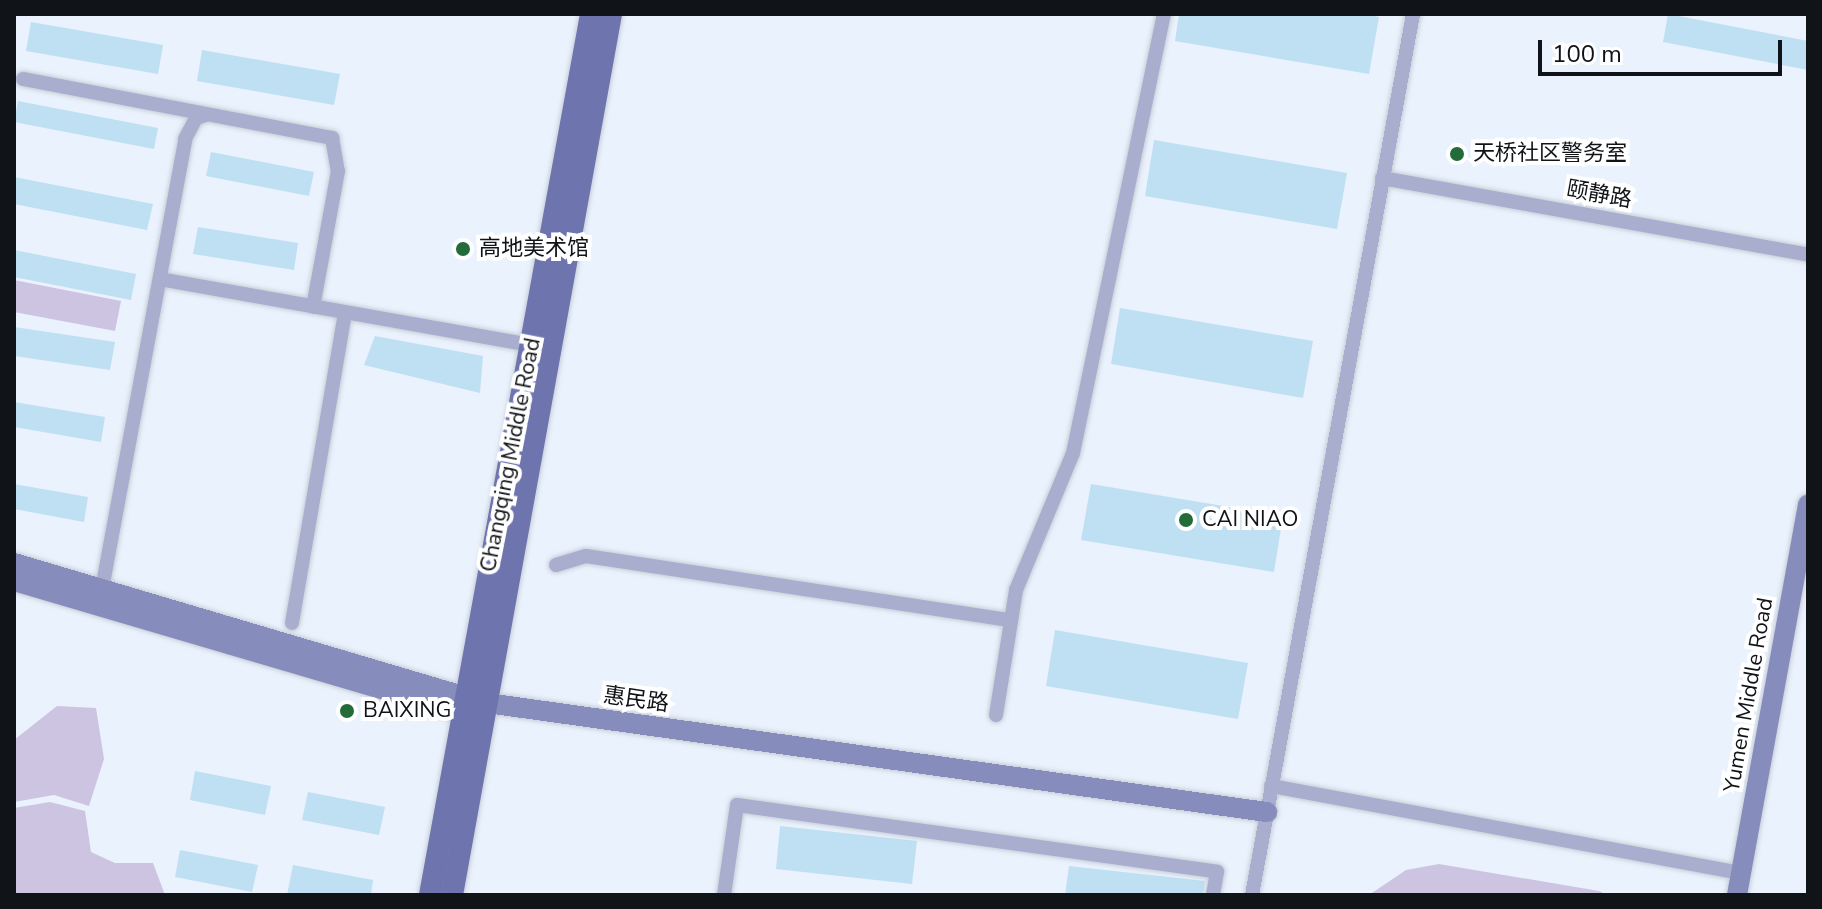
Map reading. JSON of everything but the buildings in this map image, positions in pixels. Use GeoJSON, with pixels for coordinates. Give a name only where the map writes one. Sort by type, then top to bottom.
{"type":"FeatureCollection","features":[{"type":"Feature","properties":{"kind":"main road","name":"Changqing Middle Road"},"geometry":{"type":"LineString","coordinates":[[452,895],[475,708],[532,345],[591,14]]}},
{"type":"Feature","properties":{"kind":"main road","name":"Changqing Middle Road"},"geometry":{"type":"LineString","coordinates":[[430,895],[475,708],[611,14]]}},
{"type":"Feature","properties":{"kind":"street"},"geometry":{"type":"LineString","coordinates":[[996,715],[1016,590],[1073,453],[1164,14]]}},
{"type":"Feature","properties":{"kind":"street"},"geometry":{"type":"LineString","coordinates":[[1252,895],[1413,14]]}},
{"type":"Feature","properties":{"kind":"street"},"geometry":{"type":"LineString","coordinates":[[23,79],[332,138],[338,171],[313,307]]}},
{"type":"Feature","properties":{"kind":"street"},"geometry":{"type":"LineString","coordinates":[[102,589],[185,139],[196,118],[206,115]]}},
{"type":"Feature","properties":{"kind":"street","name":"颐静路"},"geometry":{"type":"LineString","coordinates":[[1382,178],[1808,255]]}},
{"type":"Feature","properties":{"kind":"street"},"geometry":{"type":"LineString","coordinates":[[160,279],[532,345]]}},
{"type":"Feature","properties":{"kind":"street"},"geometry":{"type":"LineString","coordinates":[[292,623],[345,313]]}},
{"type":"Feature","properties":{"kind":"street","name":"Yumen Middle Road"},"geometry":{"type":"LineString","coordinates":[[1737,895],[1805,539],[1808,504]]}},
{"type":"Feature","properties":{"kind":"street"},"geometry":{"type":"LineString","coordinates":[[556,565],[586,556],[1011,620]]}},
{"type":"Feature","properties":{"kind":"street","name":"惠民路"},"geometry":{"type":"LineString","coordinates":[[14,563],[475,708]]}},
{"type":"Feature","properties":{"kind":"street","name":"惠民路"},"geometry":{"type":"LineString","coordinates":[[14,581],[475,708],[1267,812]]}},
{"type":"Feature","properties":{"kind":"street"},"geometry":{"type":"LineString","coordinates":[[1271,786],[1741,873]]}},
{"type":"Feature","properties":{"kind":"street"},"geometry":{"type":"LineString","coordinates":[[724,895],[737,805],[1217,872],[1213,895]]}},
{"type":"Feature","properties":{"kind":"shaded area"},"geometry":{"type":"Polygon","coordinates":[[[14,280],[121,301],[115,331],[14,312],[14,280]]]}},
{"type":"Feature","properties":{"kind":"shaded area"},"geometry":{"type":"Polygon","coordinates":[[[57,706],[96,708],[104,759],[89,806],[54,795],[14,802],[14,740],[57,706]]]}},
{"type":"Feature","properties":{"kind":"shaded area"},"geometry":{"type":"Polygon","coordinates":[[[50,802],[85,811],[91,852],[115,863],[153,863],[165,895],[14,895],[14,808],[50,802]]]}},
{"type":"Feature","properties":{"kind":"shaded area"},"geometry":{"type":"Polygon","coordinates":[[[1439,864],[1599,891],[1607,895],[1369,895],[1406,870],[1439,864]]]}},
{"type":"Feature","properties":{"kind":"place","name":"天桥社区警务室"},"geometry":{"type":"Point","coordinates":[1457,154]}},
{"type":"Feature","properties":{"kind":"place","name":"高地美术馆"},"geometry":{"type":"Point","coordinates":[463,249]}},
{"type":"Feature","properties":{"kind":"place","name":"CAI NIAO"},"geometry":{"type":"Point","coordinates":[1186,520]}},
{"type":"Feature","properties":{"kind":"place","name":"BAIXING"},"geometry":{"type":"Point","coordinates":[347,711]}}]}
